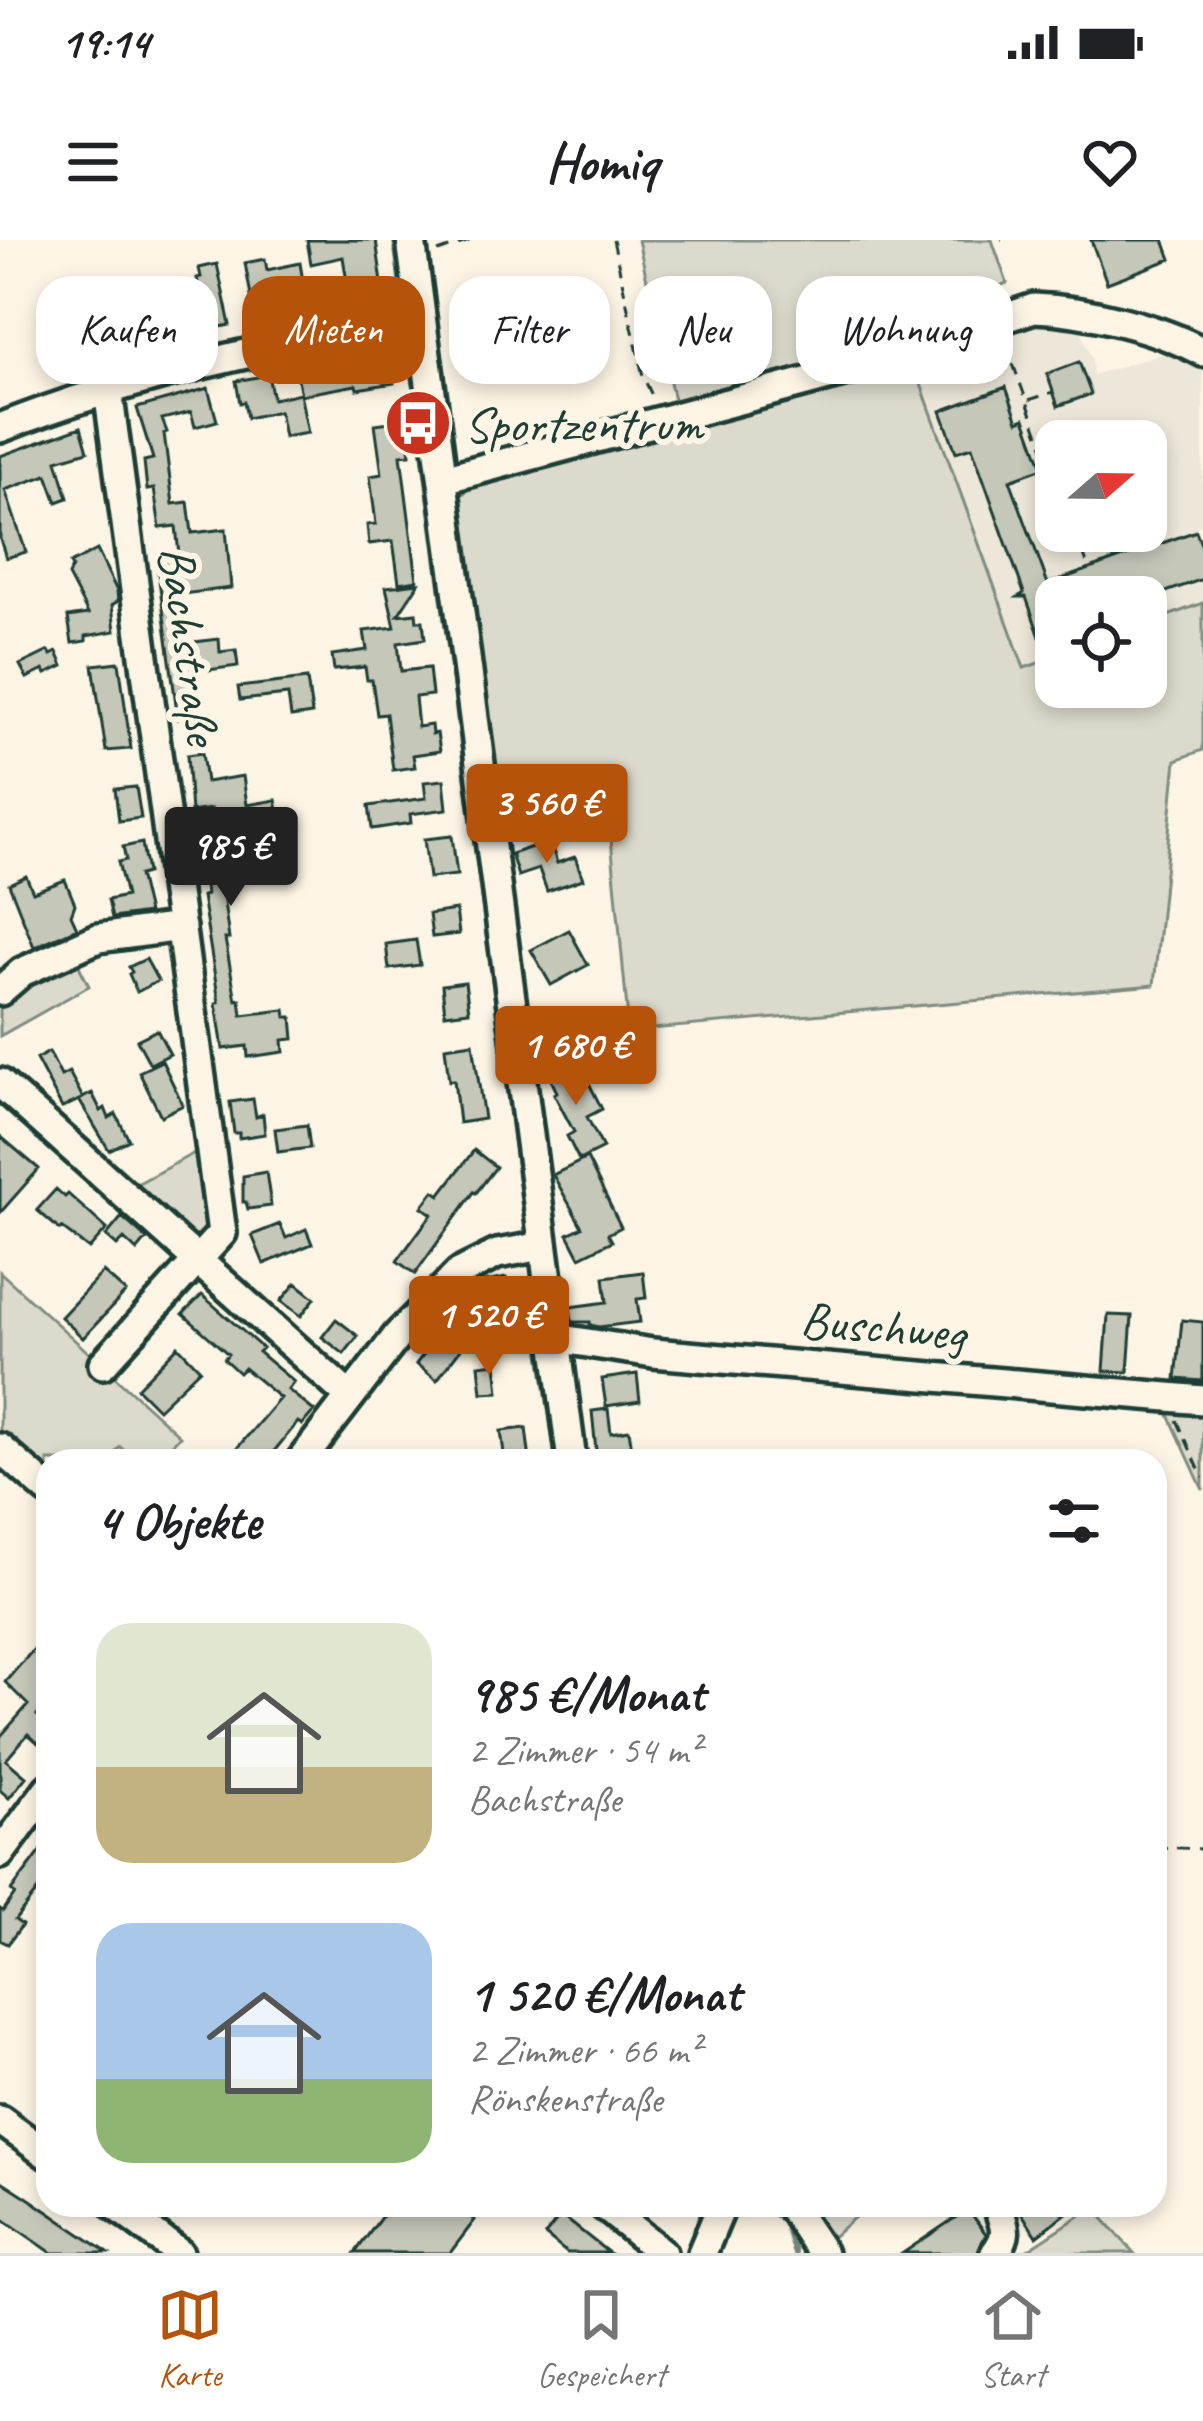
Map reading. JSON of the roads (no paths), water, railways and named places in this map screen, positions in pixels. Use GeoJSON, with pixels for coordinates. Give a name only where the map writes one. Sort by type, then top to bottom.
{"type":"FeatureCollection","features":[{"type":"Feature","properties":{"kind":"street"},"geometry":{"type":"LineString","coordinates":[[443,479],[847,371],[1034,308],[1128,324],[1203,352]]}},
{"type":"Feature","properties":{"kind":"street"},"geometry":{"type":"LineString","coordinates":[[425,350],[570,1449]]}},
{"type":"Feature","properties":{"kind":"street"},"geometry":{"type":"LineString","coordinates":[[0,428],[108,389],[242,353]]}},
{"type":"Feature","properties":{"kind":"street","name":"Bachstraße"},"geometry":{"type":"LineString","coordinates":[[108,389],[222,1233],[199,1261]]}},
{"type":"Feature","properties":{"kind":"street"},"geometry":{"type":"LineString","coordinates":[[0,991],[22,972],[98,938],[181,927]]}},
{"type":"Feature","properties":{"kind":"street"},"geometry":{"type":"LineString","coordinates":[[0,1083],[350,1396]]}},
{"type":"Feature","properties":{"kind":"street"},"geometry":{"type":"LineString","coordinates":[[310,1449],[398,1335],[459,1273],[497,1254],[543,1246]]}},
{"type":"Feature","properties":{"kind":"street"},"geometry":{"type":"LineString","coordinates":[[103,1364],[199,1261]]}},
{"type":"Feature","properties":{"kind":"street","name":"Buschweg"},"geometry":{"type":"LineString","coordinates":[[555,1338],[653,1353],[1203,1400]]}},
{"type":"Feature","properties":{"kind":"street"},"geometry":{"type":"LineString","coordinates":[[0,1448],[36,1480]]}},
{"type":"Feature","properties":{"kind":"street"},"geometry":{"type":"LineString","coordinates":[[0,1854],[36,1805]]}},
{"type":"Feature","properties":{"kind":"street"},"geometry":{"type":"LineString","coordinates":[[0,2120],[36,2147]]}},
{"type":"Feature","properties":{"kind":"street"},"geometry":{"type":"LineString","coordinates":[[131,2217],[179,2253]]}},
{"type":"Feature","properties":{"kind":"street"},"geometry":{"type":"LineString","coordinates":[[618,2217],[662,2253]]}},
{"type":"Feature","properties":{"kind":"street"},"geometry":{"type":"LineString","coordinates":[[702,2253],[717,2217]]}},
{"type":"Feature","properties":{"kind":"street"},"geometry":{"type":"LineString","coordinates":[[798,2217],[822,2253]]}},
{"type":"Feature","properties":{"kind":"street"},"geometry":{"type":"LineString","coordinates":[[995,2253],[1005,2240],[1002,2217]]}},
{"type":"Feature","properties":{"kind":"waterway"},"geometry":{"type":"LineString","coordinates":[[395,240],[400,276]]}},
{"type":"Feature","properties":{"kind":"waterway"},"geometry":{"type":"LineString","coordinates":[[414,384],[520,1180]]}},
{"type":"Feature","properties":{"kind":"waterway"},"geometry":{"type":"LineString","coordinates":[[538,1328],[555,1449]]}},
{"type":"Feature","properties":{"kind":"waterway"},"geometry":{"type":"LineString","coordinates":[[779,2217],[795,2253]]}},
{"type":"Feature","properties":{"kind":"place","name":"Sportzentrum"},"geometry":{"type":"Point","coordinates":[418,423]}}]}
